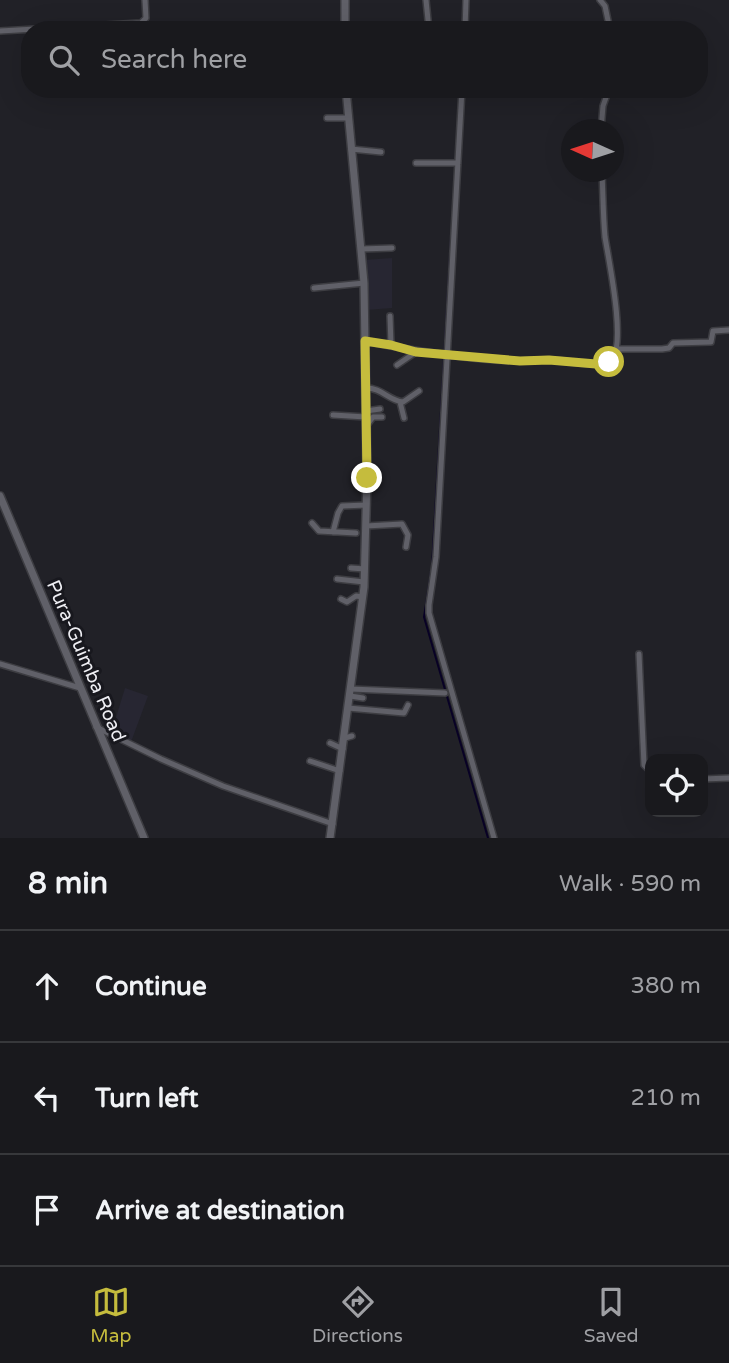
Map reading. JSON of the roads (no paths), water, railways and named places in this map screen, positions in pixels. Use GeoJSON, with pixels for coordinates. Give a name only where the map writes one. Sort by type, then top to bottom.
{"type":"FeatureCollection","features":[{"type":"Feature","properties":{"kind":"street"},"geometry":{"type":"LineString","coordinates":[[145,0],[145,21]]}},
{"type":"Feature","properties":{"kind":"street"},"geometry":{"type":"LineString","coordinates":[[345,0],[345,21]]}},
{"type":"Feature","properties":{"kind":"street"},"geometry":{"type":"LineString","coordinates":[[426,0],[428,21]]}},
{"type":"Feature","properties":{"kind":"street"},"geometry":{"type":"LineString","coordinates":[[465,21],[466,0]]}},
{"type":"Feature","properties":{"kind":"street"},"geometry":{"type":"LineString","coordinates":[[600,0],[605,6],[608,21]]}},
{"type":"Feature","properties":{"kind":"street"},"geometry":{"type":"LineString","coordinates":[[0,32],[21,31]]}},
{"type":"Feature","properties":{"kind":"street"},"geometry":{"type":"LineString","coordinates":[[330,838],[343,749],[348,737],[348,708],[365,569],[364,283],[347,98]]}},
{"type":"Feature","properties":{"kind":"street"},"geometry":{"type":"LineString","coordinates":[[462,98],[436,557],[429,609],[494,838]]}},
{"type":"Feature","properties":{"kind":"street"},"geometry":{"type":"LineString","coordinates":[[602,119],[606,98]]}},
{"type":"Feature","properties":{"kind":"street"},"geometry":{"type":"LineString","coordinates":[[327,118],[349,118]]}},
{"type":"Feature","properties":{"kind":"street"},"geometry":{"type":"LineString","coordinates":[[351,149],[381,152]]}},
{"type":"Feature","properties":{"kind":"street"},"geometry":{"type":"LineString","coordinates":[[416,163],[458,163]]}},
{"type":"Feature","properties":{"kind":"street"},"geometry":{"type":"LineString","coordinates":[[365,341],[416,352],[520,361],[549,360],[596,364],[612,360],[617,349],[603,182]]}},
{"type":"Feature","properties":{"kind":"street"},"geometry":{"type":"LineString","coordinates":[[361,249],[392,248]]}},
{"type":"Feature","properties":{"kind":"street"},"geometry":{"type":"LineString","coordinates":[[314,288],[364,283]]}},
{"type":"Feature","properties":{"kind":"street"},"geometry":{"type":"LineString","coordinates":[[390,316],[391,345]]}},
{"type":"Feature","properties":{"kind":"street"},"geometry":{"type":"LineString","coordinates":[[617,349],[662,349],[669,348],[673,343],[711,342],[713,331],[729,330]]}},
{"type":"Feature","properties":{"kind":"street"},"geometry":{"type":"LineString","coordinates":[[397,365],[416,352]]}},
{"type":"Feature","properties":{"kind":"street"},"geometry":{"type":"LineString","coordinates":[[366,388],[379,389],[390,399],[400,402],[407,401],[419,391]]}},
{"type":"Feature","properties":{"kind":"street"},"geometry":{"type":"LineString","coordinates":[[400,402],[404,418]]}},
{"type":"Feature","properties":{"kind":"street"},"geometry":{"type":"LineString","coordinates":[[366,418],[380,409]]}},
{"type":"Feature","properties":{"kind":"street"},"geometry":{"type":"LineString","coordinates":[[333,415],[382,417]]}},
{"type":"Feature","properties":{"kind":"street","name":"Pura-Guimba Road"},"geometry":{"type":"LineString","coordinates":[[0,495],[144,838]]}},
{"type":"Feature","properties":{"kind":"street"},"geometry":{"type":"LineString","coordinates":[[333,532],[342,506],[366,505]]}},
{"type":"Feature","properties":{"kind":"street"},"geometry":{"type":"LineString","coordinates":[[312,523],[319,531],[356,533]]}},
{"type":"Feature","properties":{"kind":"street"},"geometry":{"type":"LineString","coordinates":[[366,526],[402,524],[408,535],[406,547]]}},
{"type":"Feature","properties":{"kind":"street"},"geometry":{"type":"LineString","coordinates":[[351,568],[365,569]]}},
{"type":"Feature","properties":{"kind":"street"},"geometry":{"type":"LineString","coordinates":[[337,579],[364,582]]}},
{"type":"Feature","properties":{"kind":"street"},"geometry":{"type":"LineString","coordinates":[[341,599],[347,602],[356,596],[363,597]]}},
{"type":"Feature","properties":{"kind":"street"},"geometry":{"type":"LineString","coordinates":[[639,654],[645,766]]}},
{"type":"Feature","properties":{"kind":"street"},"geometry":{"type":"LineString","coordinates":[[0,664],[80,688]]}},
{"type":"Feature","properties":{"kind":"street"},"geometry":{"type":"LineString","coordinates":[[351,693],[445,693]]}},
{"type":"Feature","properties":{"kind":"street"},"geometry":{"type":"LineString","coordinates":[[351,693],[363,698]]}},
{"type":"Feature","properties":{"kind":"street"},"geometry":{"type":"LineString","coordinates":[[348,708],[404,713],[408,705]]}},
{"type":"Feature","properties":{"kind":"street"},"geometry":{"type":"LineString","coordinates":[[96,727],[161,760],[223,786],[333,824]]}},
{"type":"Feature","properties":{"kind":"street"},"geometry":{"type":"LineString","coordinates":[[330,743],[343,749]]}},
{"type":"Feature","properties":{"kind":"street"},"geometry":{"type":"LineString","coordinates":[[310,761],[340,771]]}},
{"type":"Feature","properties":{"kind":"street"},"geometry":{"type":"LineString","coordinates":[[708,779],[729,778]]}},
{"type":"Feature","properties":{"kind":"waterway"},"geometry":{"type":"LineString","coordinates":[[432,567],[451,237]]}},
{"type":"Feature","properties":{"kind":"waterway"},"geometry":{"type":"LineString","coordinates":[[431,572],[424,617],[488,838]]}}]}
